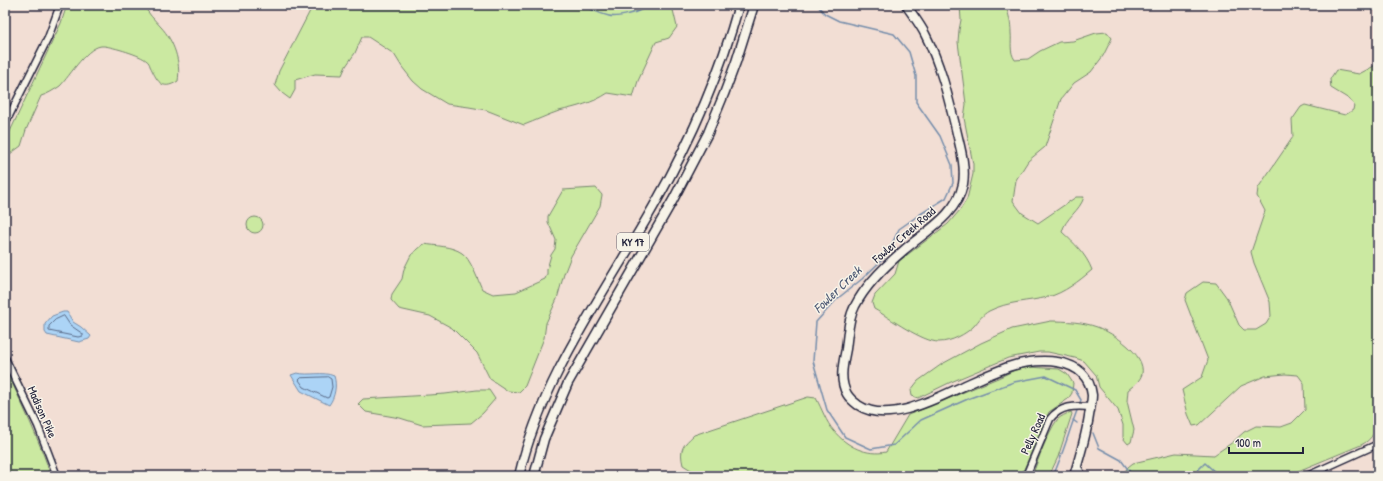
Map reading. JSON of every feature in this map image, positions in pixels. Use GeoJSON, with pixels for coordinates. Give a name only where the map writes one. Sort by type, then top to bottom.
{"type":"FeatureCollection","features":[{"type":"Feature","properties":{"kind":"main road","name":"KY 17"},"geometry":{"type":"LineString","coordinates":[[519,476],[532,432],[561,366],[656,203],[694,128],[723,56],[739,5]]}},
{"type":"Feature","properties":{"kind":"main road","name":"KY 17"},"geometry":{"type":"LineString","coordinates":[[534,476],[544,439],[568,383],[674,200],[708,133],[736,62],[754,5]]}},
{"type":"Feature","properties":{"kind":"main road","name":"Fowler Creek Road"},"geometry":{"type":"LineString","coordinates":[[906,5],[924,32],[937,62],[950,102],[963,157],[963,184],[957,201],[949,212],[886,266],[865,290],[855,305],[850,320],[843,365],[842,376],[846,392],[849,397],[862,408],[872,411],[894,411],[918,406],[1019,363],[1040,361],[1064,363],[1075,368],[1083,375],[1088,382],[1092,394],[1091,407],[1084,440],[1074,476]]}},
{"type":"Feature","properties":{"kind":"street"},"geometry":{"type":"LineString","coordinates":[[5,124],[48,38],[60,5]]}},
{"type":"Feature","properties":{"kind":"street","name":"Madison Pike"},"geometry":{"type":"LineString","coordinates":[[5,358],[38,426],[57,476]]}},
{"type":"Feature","properties":{"kind":"street","name":"Pelly Road"},"geometry":{"type":"LineString","coordinates":[[1026,476],[1050,419],[1054,414],[1070,406],[1091,407]]}},
{"type":"Feature","properties":{"kind":"street"},"geometry":{"type":"LineString","coordinates":[[1307,476],[1378,444]]}},
{"type":"Feature","properties":{"kind":"street"},"geometry":{"type":"LineString","coordinates":[[1077,466],[1083,476]]}},
{"type":"Feature","properties":{"kind":"green space"},"geometry":{"type":"Polygon","coordinates":[[[67,5],[144,5],[149,14],[166,33],[173,45],[177,59],[179,74],[178,81],[172,84],[164,85],[157,80],[148,62],[144,59],[114,48],[104,46],[98,47],[86,55],[60,86],[41,96],[26,130],[21,146],[10,154],[5,152],[6,140],[61,23],[67,5]]]}},
{"type":"Feature","properties":{"kind":"green space"},"geometry":{"type":"Polygon","coordinates":[[[311,5],[668,5],[673,10],[677,27],[669,38],[656,42],[638,81],[633,97],[608,93],[590,102],[559,111],[524,125],[486,110],[447,104],[422,89],[413,81],[394,54],[368,37],[362,37],[355,53],[342,75],[315,74],[295,80],[295,90],[290,99],[275,85],[279,71],[310,11],[311,5]]]}},
{"type":"Feature","properties":{"kind":"green space"},"geometry":{"type":"Polygon","coordinates":[[[960,5],[1005,5],[1009,15],[1011,29],[1011,50],[1015,60],[1028,59],[1040,51],[1059,42],[1073,41],[1096,33],[1107,32],[1112,38],[1103,56],[1091,72],[1074,83],[1061,99],[1045,147],[1028,161],[1016,180],[1013,201],[1022,213],[1038,223],[1076,197],[1084,197],[1082,202],[1066,223],[1062,232],[1083,254],[1092,270],[1060,293],[1048,297],[1011,303],[996,308],[984,314],[974,326],[963,335],[948,341],[939,342],[924,338],[906,329],[874,309],[872,303],[875,295],[895,274],[899,261],[948,224],[967,199],[973,174],[973,164],[964,118],[966,104],[958,42],[961,20],[960,5]]]}},
{"type":"Feature","properties":{"kind":"green space"},"geometry":{"type":"Polygon","coordinates":[[[1378,57],[1378,423],[1374,433],[1370,439],[1361,445],[1286,476],[1122,476],[1128,467],[1133,463],[1176,453],[1214,455],[1233,442],[1244,432],[1256,426],[1281,427],[1292,423],[1305,410],[1304,383],[1298,375],[1285,374],[1265,376],[1241,386],[1199,425],[1193,426],[1188,414],[1182,390],[1202,377],[1208,360],[1185,300],[1187,293],[1203,282],[1216,283],[1227,298],[1239,325],[1244,330],[1256,330],[1266,324],[1271,316],[1270,302],[1251,252],[1265,211],[1257,196],[1258,188],[1293,137],[1292,120],[1301,107],[1305,105],[1345,115],[1353,110],[1354,105],[1349,99],[1331,88],[1330,79],[1336,70],[1359,74],[1374,66],[1378,57]]]}},
{"type":"Feature","properties":{"kind":"green space"},"geometry":{"type":"Polygon","coordinates":[[[596,188],[602,195],[600,206],[571,256],[557,299],[546,323],[544,338],[525,386],[519,392],[508,391],[490,379],[477,353],[452,328],[430,316],[399,309],[391,300],[392,294],[402,279],[404,269],[411,255],[424,244],[449,248],[462,253],[471,264],[482,289],[493,294],[516,292],[545,279],[551,255],[555,249],[556,240],[548,222],[548,216],[563,190],[596,188]]]}},
{"type":"Feature","properties":{"kind":"green space"},"geometry":{"type":"Polygon","coordinates":[[[255,217],[262,222],[263,225],[258,232],[255,233],[248,228],[247,225],[252,218],[255,217]]]}},
{"type":"Feature","properties":{"kind":"green space"},"geometry":{"type":"Polygon","coordinates":[[[1051,321],[1086,324],[1104,330],[1127,345],[1139,359],[1142,366],[1141,377],[1128,390],[1127,401],[1134,430],[1131,442],[1128,444],[1123,438],[1123,425],[1118,410],[1099,387],[1096,375],[1084,361],[1048,352],[1039,352],[1008,358],[951,382],[918,398],[912,396],[911,390],[918,381],[942,364],[981,343],[1012,329],[1051,321]]]}},
{"type":"Feature","properties":{"kind":"green space"},"geometry":{"type":"Polygon","coordinates":[[[1029,367],[1059,369],[1067,374],[1073,383],[1072,393],[1068,399],[1049,412],[1021,476],[709,476],[691,470],[683,465],[681,455],[683,448],[694,435],[808,397],[816,398],[826,420],[839,437],[845,442],[858,449],[872,453],[886,452],[908,415],[1015,370],[1029,367]]]}},
{"type":"Feature","properties":{"kind":"green space"},"geometry":{"type":"Polygon","coordinates":[[[5,368],[36,435],[51,476],[5,476],[5,368]]]}},
{"type":"Feature","properties":{"kind":"green space"},"geometry":{"type":"Polygon","coordinates":[[[489,390],[495,399],[483,413],[471,423],[422,425],[400,418],[366,412],[358,404],[363,399],[445,394],[489,390]]]}},
{"type":"Feature","properties":{"kind":"green space"},"geometry":{"type":"Polygon","coordinates":[[[1071,412],[1072,414],[1058,457],[1049,476],[1032,476],[1053,426],[1057,420],[1071,412]]]}},
{"type":"Feature","properties":{"kind":"water"},"geometry":{"type":"Polygon","coordinates":[[[67,312],[73,322],[91,336],[89,339],[79,342],[47,335],[45,332],[45,324],[52,316],[67,312]]]}},
{"type":"Feature","properties":{"kind":"water"},"geometry":{"type":"Polygon","coordinates":[[[297,373],[325,374],[334,376],[335,391],[329,405],[301,391],[291,375],[297,373]]]}},
{"type":"Feature","properties":{"kind":"waterway","name":"Fowler Creek"},"geometry":{"type":"LineString","coordinates":[[582,5],[609,16],[624,15],[636,12],[648,5]]}},
{"type":"Feature","properties":{"kind":"waterway","name":"Fowler Creek"},"geometry":{"type":"LineString","coordinates":[[817,5],[825,14],[839,21],[894,34],[909,52],[916,76],[916,102],[940,136],[952,165],[953,183],[946,198],[899,229],[886,256],[862,279],[837,299],[816,322],[813,361],[827,410],[845,437],[871,449],[894,445],[921,420],[970,398],[1014,382],[1046,376],[1075,390],[1081,400],[1079,405]]}},
{"type":"Feature","properties":{"kind":"waterway","name":"Fowler Creek"},"geometry":{"type":"LineString","coordinates":[[1053,476],[1078,408]]}},
{"type":"Feature","properties":{"kind":"waterway","name":"Fowler Creek"},"geometry":{"type":"LineString","coordinates":[[1073,420],[1077,423]]}},
{"type":"Feature","properties":{"kind":"waterway"},"geometry":{"type":"LineString","coordinates":[[1093,433],[1099,448],[1121,460],[1133,476]]}},
{"type":"Feature","properties":{"kind":"waterway"},"geometry":{"type":"LineString","coordinates":[[1188,476],[1195,473],[1205,463],[1216,473]]}}]}
